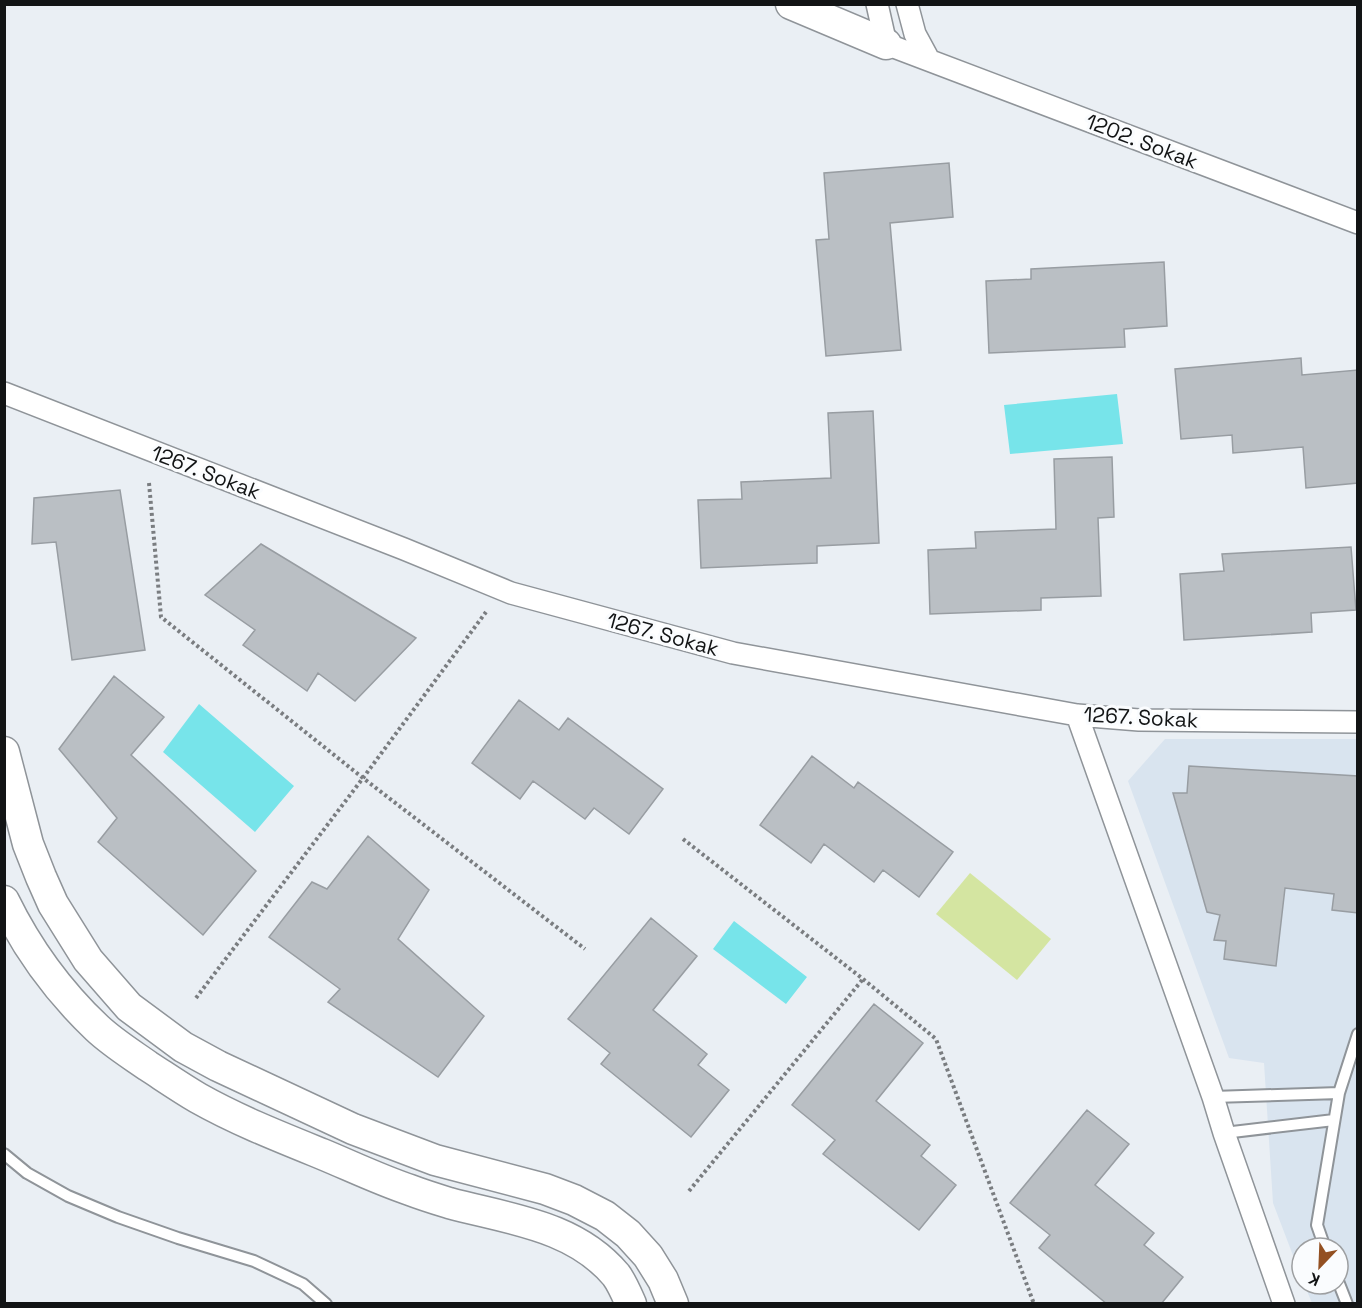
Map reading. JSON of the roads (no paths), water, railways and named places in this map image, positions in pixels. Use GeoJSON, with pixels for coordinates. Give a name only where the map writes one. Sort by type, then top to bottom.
{"type":"FeatureCollection","features":[{"type":"Feature","properties":{"kind":"main road"},"geometry":{"type":"LineString","coordinates":[[791,4],[886,44]]}},
{"type":"Feature","properties":{"kind":"main road"},"geometry":{"type":"LineString","coordinates":[[4,752],[28,844],[53,904],[88,960],[129,1007],[183,1047],[218,1066],[353,1129],[435,1160],[545,1189],[574,1200],[605,1216],[628,1234],[648,1256],[663,1280],[673,1304]]}},
{"type":"Feature","properties":{"kind":"main road"},"geometry":{"type":"LineString","coordinates":[[4,901],[28,945],[47,972],[73,1004],[124,1050],[199,1098],[285,1139],[408,1190],[448,1203],[544,1227],[569,1238],[598,1258],[617,1276],[631,1304]]}},
{"type":"Feature","properties":{"kind":"street"},"geometry":{"type":"LineString","coordinates":[[877,4],[886,44]]}},
{"type":"Feature","properties":{"kind":"street"},"geometry":{"type":"LineString","coordinates":[[907,4],[915,34],[928,58]]}},
{"type":"Feature","properties":{"kind":"street","name":"1202. Sokak"},"geometry":{"type":"LineString","coordinates":[[886,44],[928,58],[1358,223]]}},
{"type":"Feature","properties":{"kind":"street","name":"1267. Sokak"},"geometry":{"type":"LineString","coordinates":[[4,393],[512,593],[734,653],[1077,715],[1139,720],[1358,722]]}},
{"type":"Feature","properties":{"kind":"street"},"geometry":{"type":"LineString","coordinates":[[1077,715],[1284,1304]]}},
{"type":"Feature","properties":{"kind":"lane"},"geometry":{"type":"LineString","coordinates":[[1321,1236],[1317,1226],[1334,1120],[1339,1093],[1358,1034]]}},
{"type":"Feature","properties":{"kind":"lane"},"geometry":{"type":"LineString","coordinates":[[1213,1097],[1339,1093]]}},
{"type":"Feature","properties":{"kind":"lane"},"geometry":{"type":"LineString","coordinates":[[1224,1133],[1334,1120]]}},
{"type":"Feature","properties":{"kind":"lane"},"geometry":{"type":"LineString","coordinates":[[4,1154],[27,1173],[68,1196],[178,1238],[254,1261],[303,1284],[326,1304]]}},
{"type":"Feature","properties":{"kind":"water"},"geometry":{"type":"Polygon","coordinates":[[[1117,394],[1123,444],[1010,454],[1004,405],[1117,394]]]}},
{"type":"Feature","properties":{"kind":"water"},"geometry":{"type":"Polygon","coordinates":[[[199,704],[294,786],[255,832],[163,752],[199,704]]]}},
{"type":"Feature","properties":{"kind":"water"},"geometry":{"type":"Polygon","coordinates":[[[734,921],[807,977],[786,1004],[713,949],[734,921]]]}}]}
